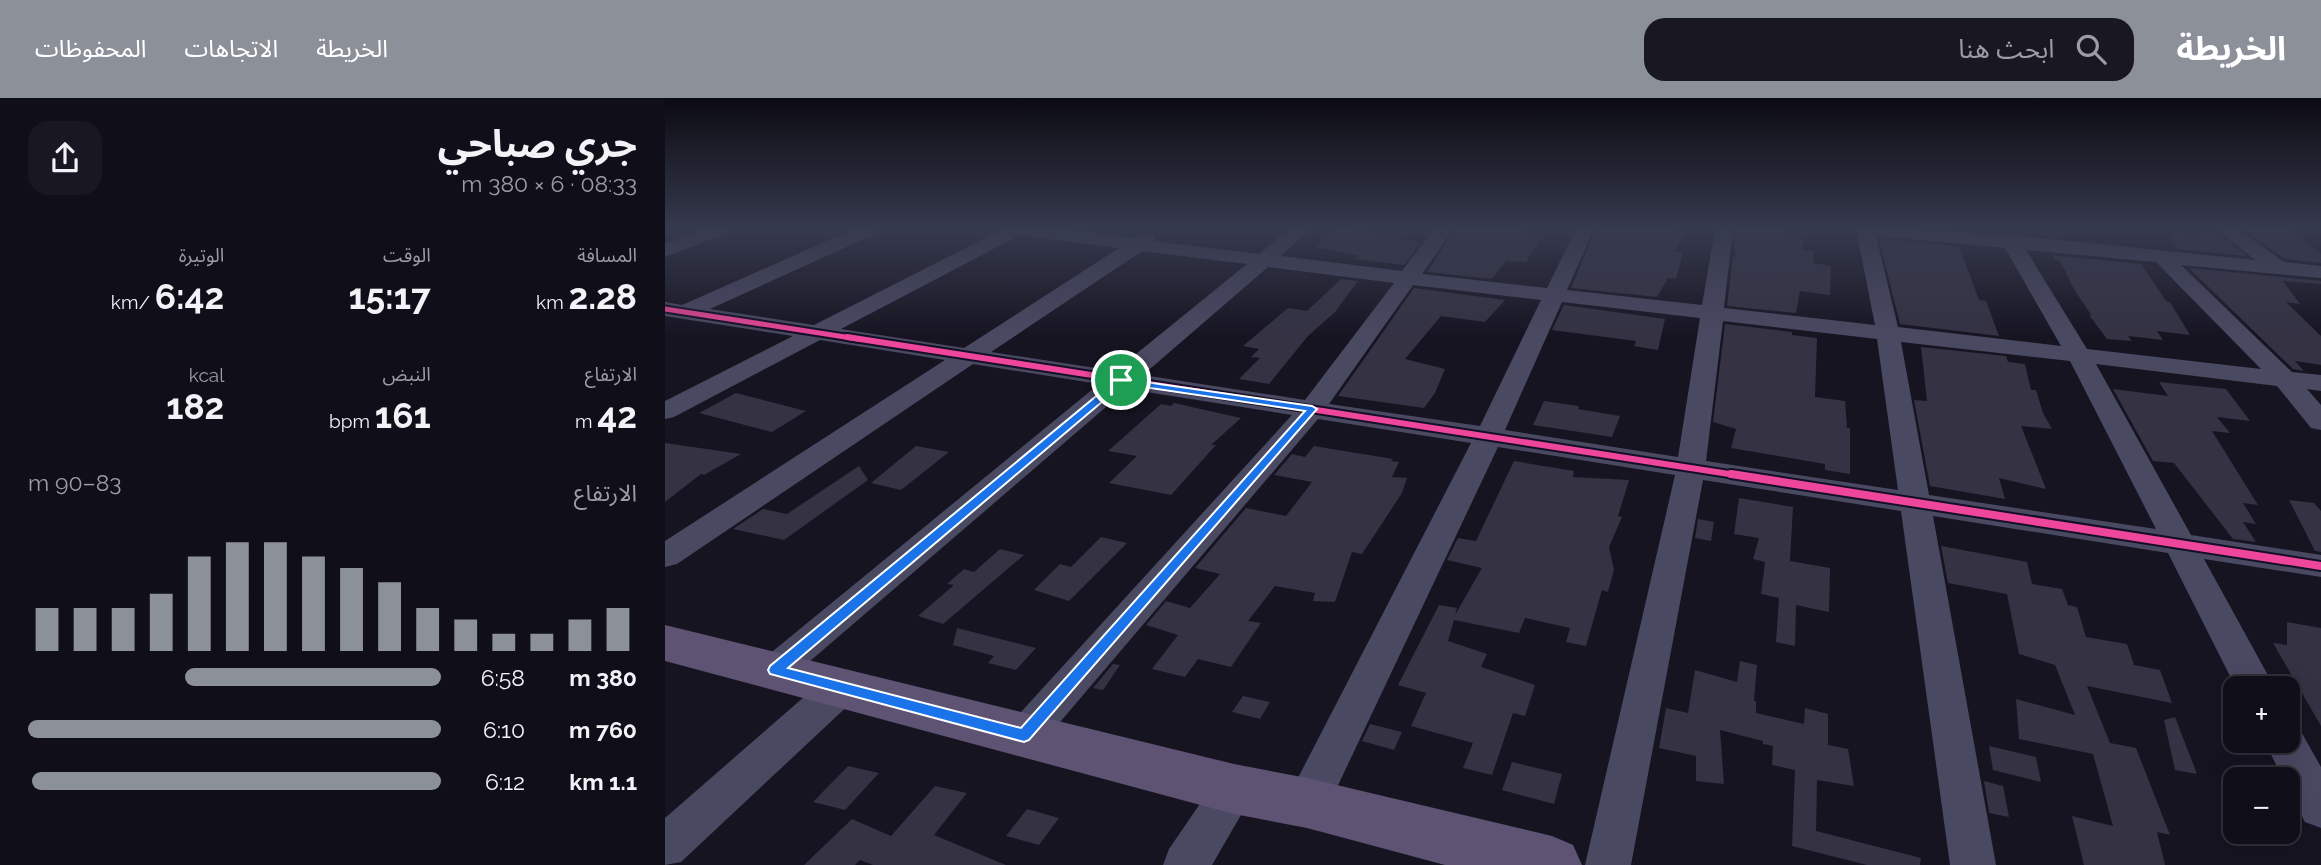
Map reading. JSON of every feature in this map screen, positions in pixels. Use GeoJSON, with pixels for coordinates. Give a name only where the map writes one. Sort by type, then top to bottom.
{"type":"FeatureCollection","features":[{"type":"Feature","properties":{"kind":"main road"},"geometry":{"type":"LineString","coordinates":[[665,643],[1234,789],[1307,803],[1495,858],[1552,865]]}},
{"type":"Feature","properties":{"kind":"street"},"geometry":{"type":"LineString","coordinates":[[672,314],[787,265]]}},
{"type":"Feature","properties":{"kind":"street"},"geometry":{"type":"LineString","coordinates":[[665,411],[948,265]]}},
{"type":"Feature","properties":{"kind":"street"},"geometry":{"type":"LineString","coordinates":[[665,556],[1107,265]]}},
{"type":"Feature","properties":{"kind":"street"},"geometry":{"type":"LineString","coordinates":[[775,670],[1260,265]]}},
{"type":"Feature","properties":{"kind":"street"},"geometry":{"type":"LineString","coordinates":[[1296,265],[2321,383]]}},
{"type":"Feature","properties":{"kind":"street"},"geometry":{"type":"LineString","coordinates":[[1024,736],[1312,409],[1416,265]]}},
{"type":"Feature","properties":{"kind":"street"},"geometry":{"type":"LineString","coordinates":[[1307,803],[1488,438],[1568,265]]}},
{"type":"Feature","properties":{"kind":"street"},"geometry":{"type":"LineString","coordinates":[[1608,865],[1691,468],[1720,265]]}},
{"type":"Feature","properties":{"kind":"street"},"geometry":{"type":"LineString","coordinates":[[1873,265],[1888,334],[1972,865]]}},
{"type":"Feature","properties":{"kind":"street"},"geometry":{"type":"LineString","coordinates":[[2025,265],[2078,354],[2250,676]]}},
{"type":"Feature","properties":{"kind":"street"},"geometry":{"type":"LineString","coordinates":[[2170,265],[2285,379],[2321,422]]}},
{"type":"Feature","properties":{"kind":"street"},"geometry":{"type":"LineString","coordinates":[[2248,265],[2321,272]]}},
{"type":"Feature","properties":{"kind":"street"},"geometry":{"type":"LineString","coordinates":[[2276,265],[2280,268]]}},
{"type":"Feature","properties":{"kind":"street"},"geometry":{"type":"LineString","coordinates":[[672,314],[814,333],[1488,438],[1915,501],[2321,566]]}},
{"type":"Feature","properties":{"kind":"street"},"geometry":{"type":"LineString","coordinates":[[665,847],[841,688]]}},
{"type":"Feature","properties":{"kind":"street"},"geometry":{"type":"LineString","coordinates":[[2291,753],[2321,808]]}},
{"type":"Feature","properties":{"kind":"street"},"geometry":{"type":"LineString","coordinates":[[1186,865],[1234,789]]}},
{"type":"Feature","properties":{"kind":"building"},"geometry":{"type":"Polygon","coordinates":[[[1432,265],[1503,265],[1492,279],[1427,272],[1432,265]]]}},
{"type":"Feature","properties":{"kind":"building"},"geometry":{"type":"Polygon","coordinates":[[[1581,265],[1680,265],[1676,279],[1668,278],[1657,297],[1571,288],[1581,265]]]}},
{"type":"Feature","properties":{"kind":"building"},"geometry":{"type":"Polygon","coordinates":[[[1732,265],[1831,266],[1830,295],[1800,291],[1796,313],[1727,306],[1732,265]]]}},
{"type":"Feature","properties":{"kind":"building"},"geometry":{"type":"Polygon","coordinates":[[[1885,265],[1966,265],[1979,300],[1986,301],[1999,336],[1900,324],[1885,265]]]}},
{"type":"Feature","properties":{"kind":"building"},"geometry":{"type":"Polygon","coordinates":[[[2062,265],[2142,265],[2166,301],[2170,302],[2190,335],[2157,331],[2163,340],[2128,336],[2132,341],[2107,339],[2075,291],[2062,265]]]}},
{"type":"Feature","properties":{"kind":"building"},"geometry":{"type":"Polygon","coordinates":[[[2189,268],[2321,281],[2321,284],[2283,281],[2300,304],[2286,302],[2321,336],[2321,365],[2295,361],[2304,371],[2293,369],[2189,268]]]}},
{"type":"Feature","properties":{"kind":"building"},"geometry":{"type":"Polygon","coordinates":[[[1341,279],[1358,281],[1335,312],[1308,336],[1269,384],[1239,379],[1260,358],[1251,357],[1259,349],[1243,346],[1288,308],[1307,311],[1341,279]]]}},
{"type":"Feature","properties":{"kind":"building"},"geometry":{"type":"Polygon","coordinates":[[[1414,288],[1505,300],[1485,322],[1441,316],[1405,359],[1445,369],[1435,393],[1424,408],[1338,396],[1414,288]]]}},
{"type":"Feature","properties":{"kind":"building"},"geometry":{"type":"Polygon","coordinates":[[[1564,305],[1665,319],[1658,350],[1634,346],[1636,341],[1552,330],[1564,305]]]}},
{"type":"Feature","properties":{"kind":"building"},"geometry":{"type":"Polygon","coordinates":[[[1725,324],[1792,332],[1792,335],[1817,338],[1815,397],[1845,401],[1847,428],[1850,428],[1850,474],[1825,470],[1825,464],[1731,448],[1736,429],[1713,422],[1725,324]]]}},
{"type":"Feature","properties":{"kind":"building"},"geometry":{"type":"Polygon","coordinates":[[[1921,347],[2006,356],[2008,362],[2025,364],[2031,390],[2036,390],[2043,413],[2052,429],[2021,426],[2046,489],[1999,478],[2005,499],[1930,486],[1914,400],[1927,401],[1921,347]]]}},
{"type":"Feature","properties":{"kind":"building"},"geometry":{"type":"Polygon","coordinates":[[[2159,382],[2226,389],[2250,421],[2217,417],[2230,433],[2212,431],[2258,505],[2243,503],[2256,524],[2243,522],[2256,542],[2233,539],[2174,463],[2153,461],[2113,389],[2168,396],[2159,382]]]}},
{"type":"Feature","properties":{"kind":"building"},"geometry":{"type":"Polygon","coordinates":[[[736,393],[806,411],[772,432],[699,413],[736,393]]]}},
{"type":"Feature","properties":{"kind":"building"},"geometry":{"type":"Polygon","coordinates":[[[1544,401],[1620,416],[1612,437],[1533,425],[1544,401]]]}},
{"type":"Feature","properties":{"kind":"building"},"geometry":{"type":"Polygon","coordinates":[[[1174,403],[1241,418],[1211,445],[1216,445],[1171,495],[1109,483],[1137,456],[1108,451],[1161,404],[1171,406],[1174,403]]]}},
{"type":"Feature","properties":{"kind":"building"},"geometry":{"type":"Polygon","coordinates":[[[665,443],[741,454],[704,475],[701,474],[665,502],[665,443]]]}},
{"type":"Feature","properties":{"kind":"building"},"geometry":{"type":"Polygon","coordinates":[[[916,446],[949,452],[901,490],[871,483],[916,446]]]}},
{"type":"Feature","properties":{"kind":"building"},"geometry":{"type":"Polygon","coordinates":[[[1314,446],[1393,459],[1391,461],[1399,462],[1392,477],[1407,478],[1402,493],[1362,554],[1352,552],[1335,602],[1313,601],[1315,593],[1275,586],[1248,621],[1261,623],[1231,667],[1198,659],[1185,677],[1152,669],[1178,635],[1146,625],[1166,601],[1190,608],[1220,574],[1195,568],[1246,508],[1286,516],[1312,482],[1274,475],[1292,454],[1305,457],[1314,446]]]}},
{"type":"Feature","properties":{"kind":"building"},"geometry":{"type":"Polygon","coordinates":[[[1514,461],[1574,471],[1573,477],[1629,480],[1618,516],[1622,517],[1609,547],[1614,570],[1608,592],[1602,590],[1586,646],[1566,642],[1570,628],[1525,618],[1519,633],[1454,620],[1448,641],[1487,654],[1481,667],[1535,685],[1525,716],[1513,713],[1492,775],[1463,768],[1473,743],[1411,726],[1426,693],[1398,685],[1439,605],[1457,608],[1455,615],[1482,568],[1447,560],[1458,538],[1476,541],[1514,461]]]}},
{"type":"Feature","properties":{"kind":"building"},"geometry":{"type":"Polygon","coordinates":[[[859,466],[868,480],[784,540],[733,529],[763,509],[787,514],[859,466]]]}},
{"type":"Feature","properties":{"kind":"building"},"geometry":{"type":"Polygon","coordinates":[[[1739,498],[1793,507],[1790,561],[1830,568],[1829,612],[1796,605],[1795,646],[1776,642],[1779,598],[1761,594],[1765,562],[1753,559],[1759,538],[1734,534],[1739,498]]]}},
{"type":"Feature","properties":{"kind":"building"},"geometry":{"type":"Polygon","coordinates":[[[2289,500],[2314,503],[2321,511],[2321,552],[2315,551],[2289,500]]]}},
{"type":"Feature","properties":{"kind":"building"},"geometry":{"type":"Polygon","coordinates":[[[1698,519],[1714,522],[1711,541],[1695,538],[1698,519]]]}},
{"type":"Feature","properties":{"kind":"building"},"geometry":{"type":"Polygon","coordinates":[[[1101,537],[1127,543],[1069,601],[1034,590],[1060,564],[1071,567],[1101,537]]]}},
{"type":"Feature","properties":{"kind":"building"},"geometry":{"type":"Polygon","coordinates":[[[1941,546],[2027,562],[2032,584],[2062,589],[2068,605],[2077,607],[2086,637],[2127,644],[2134,665],[2160,670],[2172,703],[2087,686],[2110,743],[2136,748],[2170,835],[2157,832],[2165,865],[2084,865],[2072,816],[2113,826],[2093,754],[2019,739],[2016,699],[2075,715],[2055,665],[2019,654],[2007,594],[1948,583],[1941,546]]]}},
{"type":"Feature","properties":{"kind":"building"},"geometry":{"type":"Polygon","coordinates":[[[1000,549],[1024,555],[943,624],[918,616],[954,585],[947,584],[964,569],[974,572],[1000,549]]]}},
{"type":"Feature","properties":{"kind":"building"},"geometry":{"type":"Polygon","coordinates":[[[2287,622],[2321,628],[2321,726],[2300,690],[2300,676],[2292,676],[2273,643],[2287,645],[2287,622]]]}},
{"type":"Feature","properties":{"kind":"building"},"geometry":{"type":"Polygon","coordinates":[[[957,628],[1036,648],[1016,670],[988,663],[994,656],[953,645],[957,628]]]}},
{"type":"Feature","properties":{"kind":"building"},"geometry":{"type":"Polygon","coordinates":[[[1740,661],[1757,665],[1754,701],[1756,713],[1804,724],[1805,708],[1828,714],[1828,745],[1848,749],[1854,786],[1817,780],[1816,831],[1921,858],[1920,865],[1867,865],[1792,846],[1795,770],[1772,765],[1773,746],[1763,744],[1763,741],[1720,730],[1724,784],[1696,781],[1696,756],[1659,748],[1666,708],[1688,713],[1695,670],[1737,682],[1740,661]]]}},
{"type":"Feature","properties":{"kind":"building"},"geometry":{"type":"Polygon","coordinates":[[[1113,664],[1120,665],[1103,690],[1093,688],[1113,664]]]}},
{"type":"Feature","properties":{"kind":"building"},"geometry":{"type":"Polygon","coordinates":[[[1243,696],[1270,702],[1260,719],[1232,712],[1243,696]]]}},
{"type":"Feature","properties":{"kind":"building"},"geometry":{"type":"Polygon","coordinates":[[[2175,717],[2197,774],[2175,770],[2164,720],[2175,717]]]}},
{"type":"Feature","properties":{"kind":"building"},"geometry":{"type":"Polygon","coordinates":[[[1370,724],[1402,732],[1394,750],[1362,741],[1370,724]]]}},
{"type":"Feature","properties":{"kind":"building"},"geometry":{"type":"Polygon","coordinates":[[[1989,746],[2036,757],[2041,782],[1993,770],[1989,746]]]}},
{"type":"Feature","properties":{"kind":"building"},"geometry":{"type":"Polygon","coordinates":[[[1512,762],[1562,774],[1554,804],[1502,790],[1512,762]]]}},
{"type":"Feature","properties":{"kind":"building"},"geometry":{"type":"Polygon","coordinates":[[[848,766],[879,773],[845,810],[813,802],[848,766]]]}},
{"type":"Feature","properties":{"kind":"building"},"geometry":{"type":"Polygon","coordinates":[[[1984,781],[2003,786],[2009,817],[1989,813],[1984,781]]]}},
{"type":"Feature","properties":{"kind":"building"},"geometry":{"type":"Polygon","coordinates":[[[935,786],[967,793],[934,835],[1006,865],[873,865],[860,860],[855,865],[804,865],[852,819],[891,836],[935,786]]]}},
{"type":"Feature","properties":{"kind":"building"},"geometry":{"type":"Polygon","coordinates":[[[1027,809],[1059,818],[1039,845],[1006,836],[1027,809]]]}},
{"type":"Feature","properties":{"kind":"cycle path"},"geometry":{"type":"LineString","coordinates":[[665,309],[2321,566]]}},
{"type":"Feature","properties":{"kind":"route"},"geometry":{"type":"LineString","coordinates":[[1121,380],[1312,409],[1024,736],[775,670],[1121,380]]}}]}
